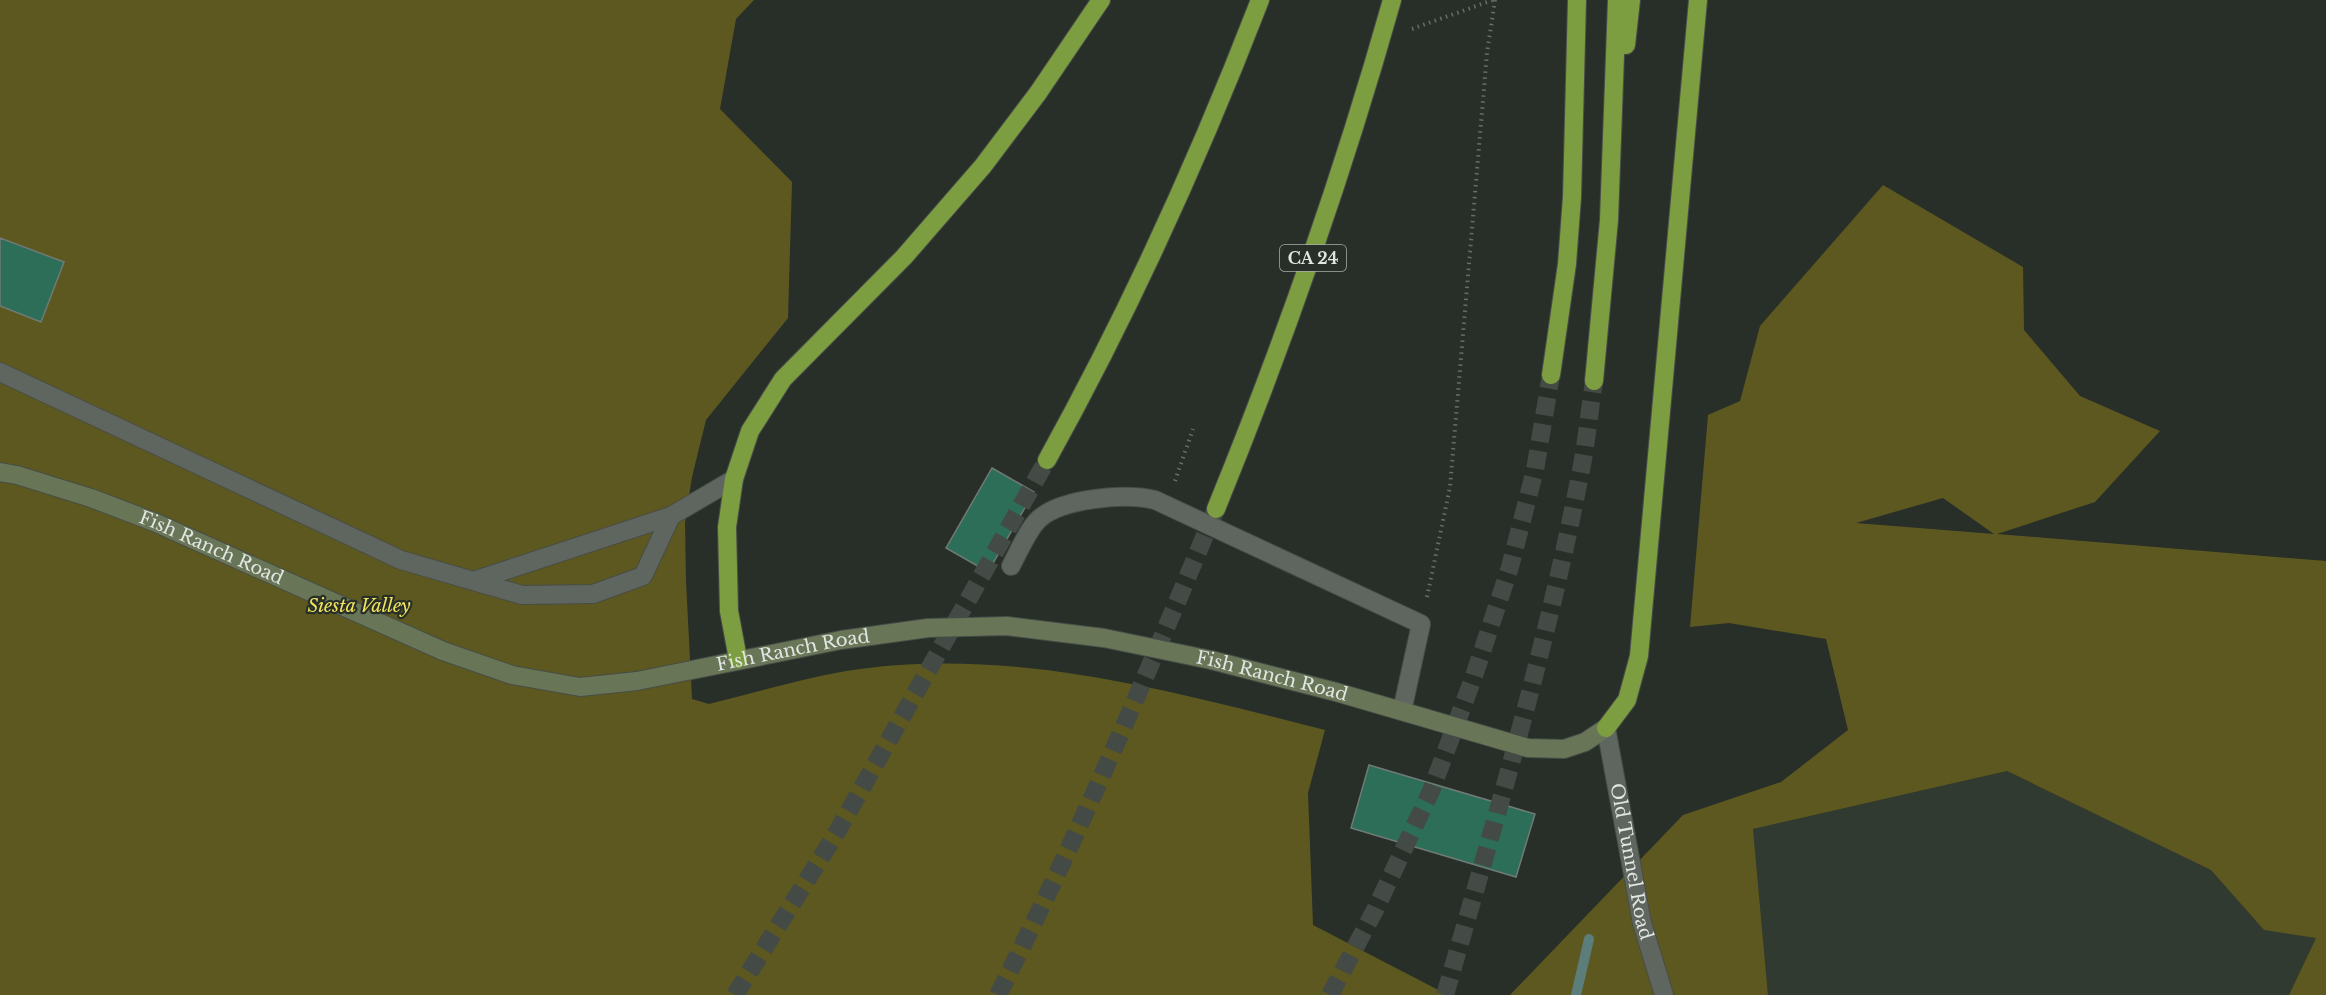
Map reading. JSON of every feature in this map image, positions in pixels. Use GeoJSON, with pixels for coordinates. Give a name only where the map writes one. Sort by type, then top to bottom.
{"type":"FeatureCollection","features":[{"type":"Feature","properties":{"kind":"highway"},"geometry":{"type":"LineString","coordinates":[[738,660],[729,611],[727,527],[734,479],[750,431],[783,380],[904,257],[983,166],[1038,93],[1101,0]]}},
{"type":"Feature","properties":{"kind":"highway"},"geometry":{"type":"LineString","coordinates":[[1047,460],[1121,320],[1171,213],[1260,0]]}},
{"type":"Feature","properties":{"kind":"highway","name":"CA 24"},"geometry":{"type":"LineString","coordinates":[[1216,509],[1260,403],[1313,257],[1392,0]]}},
{"type":"Feature","properties":{"kind":"highway"},"geometry":{"type":"LineString","coordinates":[[1551,375],[1567,264],[1572,197],[1576,0]]}},
{"type":"Feature","properties":{"kind":"highway"},"geometry":{"type":"LineString","coordinates":[[1594,381],[1604,289],[1611,181],[1617,0]]}},
{"type":"Feature","properties":{"kind":"highway"},"geometry":{"type":"LineString","coordinates":[[1611,181],[1631,0]]}},
{"type":"Feature","properties":{"kind":"highway"},"geometry":{"type":"LineString","coordinates":[[1606,728],[1627,700],[1639,656],[1698,0]]}},
{"type":"Feature","properties":{"kind":"main road","name":"Fish Ranch Road"},"geometry":{"type":"LineString","coordinates":[[0,472],[91,498],[154,522],[443,651],[512,675],[580,687],[637,681],[841,640],[928,628],[1007,626],[1104,639],[1211,660],[1402,711],[1497,740],[1542,750],[1575,746],[1586,742],[1606,728]]}},
{"type":"Feature","properties":{"kind":"street"},"geometry":{"type":"LineString","coordinates":[[0,372],[401,560],[522,595],[593,594],[643,576],[672,516]]}},
{"type":"Feature","properties":{"kind":"street"},"geometry":{"type":"LineString","coordinates":[[473,581],[672,516],[734,479]]}},
{"type":"Feature","properties":{"kind":"street"},"geometry":{"type":"LineString","coordinates":[[1011,566],[1037,520],[1059,508],[1083,501],[1126,496],[1141,496],[1167,505],[1421,624],[1402,711]]}},
{"type":"Feature","properties":{"kind":"street","name":"Old Tunnel Road"},"geometry":{"type":"LineString","coordinates":[[1606,728],[1642,922],[1664,995]]}},
{"type":"Feature","properties":{"kind":"path"},"geometry":{"type":"LineString","coordinates":[[1381,39],[1494,0],[1487,53],[1450,487],[1421,624]]}},
{"type":"Feature","properties":{"kind":"path"},"geometry":{"type":"LineString","coordinates":[[1167,505],[1193,429]]}},
{"type":"Feature","properties":{"kind":"shaded area"},"geometry":{"type":"Polygon","coordinates":[[[2007,771],[2212,870],[2264,930],[2316,938],[2289,995],[1768,995],[1753,829],[2007,771]]]}},
{"type":"Feature","properties":{"kind":"green space","name":"Siesta Valley"},"geometry":{"type":"Polygon","coordinates":[[[0,0],[754,0],[736,19],[720,109],[792,182],[788,318],[706,420],[692,477],[685,523],[692,699],[709,704],[846,671],[906,664],[967,664],[1027,668],[1148,687],[1325,730],[1308,793],[1313,925],[1448,995],[0,995],[0,0]]]}},
{"type":"Feature","properties":{"kind":"green space"},"geometry":{"type":"Polygon","coordinates":[[[1883,185],[2023,267],[2024,330],[2080,396],[2160,431],[2095,502],[1997,534],[2326,561],[2326,995],[2289,995],[2316,938],[2264,930],[2211,870],[2007,771],[1753,829],[1768,995],[1510,995],[1683,815],[1781,782],[1848,730],[1826,639],[1729,623],[1690,627],[1708,415],[1740,401],[1760,326],[1883,185]],[[1943,498],[1856,523],[1994,534],[1943,498]]]}},
{"type":"Feature","properties":{"kind":"building"},"geometry":{"type":"Polygon","coordinates":[[[0,238],[64,262],[41,322],[0,306],[0,238]]]}},
{"type":"Feature","properties":{"kind":"building"},"geometry":{"type":"Polygon","coordinates":[[[992,468],[1034,492],[988,572],[946,548],[992,468]]]}},
{"type":"Feature","properties":{"kind":"building"},"geometry":{"type":"Polygon","coordinates":[[[1369,765],[1535,814],[1516,877],[1351,828],[1369,765]]]}},
{"type":"Feature","properties":{"kind":"waterway"},"geometry":{"type":"LineString","coordinates":[[1576,995],[1589,939]]}},
{"type":"Feature","properties":{"kind":"tunnel"},"geometry":{"type":"LineString","coordinates":[[1330,995],[1376,908],[1431,791],[1474,676],[1510,567],[1535,470],[1551,375]]}},
{"type":"Feature","properties":{"kind":"tunnel"},"geometry":{"type":"LineString","coordinates":[[1445,995],[1518,739],[1551,610],[1586,443],[1594,381]]}},
{"type":"Feature","properties":{"kind":"tunnel"},"geometry":{"type":"LineString","coordinates":[[735,995],[837,832],[1047,460]]}},
{"type":"Feature","properties":{"kind":"tunnel"},"geometry":{"type":"LineString","coordinates":[[998,995],[1028,936],[1111,755],[1215,511]]}}]}
